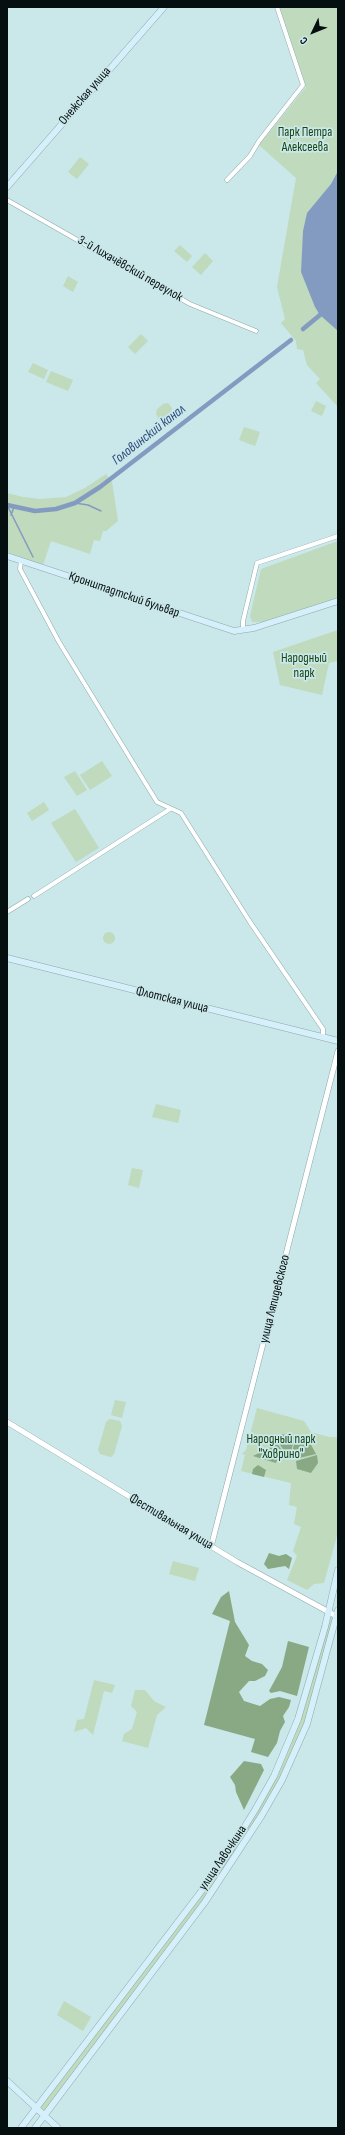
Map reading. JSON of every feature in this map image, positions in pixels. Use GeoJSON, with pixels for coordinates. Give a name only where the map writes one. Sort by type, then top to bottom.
{"type":"FeatureCollection","features":[{"type":"Feature","properties":{"kind":"main road","name":"Онежская улица"},"geometry":{"type":"LineString","coordinates":[[7,187],[164,7]]}},
{"type":"Feature","properties":{"kind":"main road","name":"Кронштадтский бульвар"},"geometry":{"type":"LineString","coordinates":[[7,556],[228,630],[243,630],[338,601]]}},
{"type":"Feature","properties":{"kind":"main road","name":"Флотская улица"},"geometry":{"type":"LineString","coordinates":[[7,958],[338,1041]]}},
{"type":"Feature","properties":{"kind":"main road","name":"улица Лавочкина"},"geometry":{"type":"LineString","coordinates":[[21,2128],[217,1870],[255,1810],[286,1749],[298,1719],[328,1612],[338,1570]]}},
{"type":"Feature","properties":{"kind":"main road","name":"улица Лавочкина"},"geometry":{"type":"LineString","coordinates":[[35,2128],[224,1875],[262,1815],[295,1753],[313,1706],[338,1614]]}},
{"type":"Feature","properties":{"kind":"main road"},"geometry":{"type":"LineString","coordinates":[[7,2081],[58,2128]]}},
{"type":"Feature","properties":{"kind":"street"},"geometry":{"type":"LineString","coordinates":[[227,180],[250,156],[259,140],[303,86],[277,7]]}},
{"type":"Feature","properties":{"kind":"street","name":"3-й Лихачёвский переулок"},"geometry":{"type":"LineString","coordinates":[[7,200],[190,304],[256,331]]}},
{"type":"Feature","properties":{"kind":"street"},"geometry":{"type":"LineString","coordinates":[[243,630],[243,621],[257,563],[338,536]]}},
{"type":"Feature","properties":{"kind":"street"},"geometry":{"type":"LineString","coordinates":[[21,560],[20,569],[72,664],[157,802],[181,813],[250,922],[323,1029],[323,1037]]}},
{"type":"Feature","properties":{"kind":"street"},"geometry":{"type":"LineString","coordinates":[[34,896],[170,809]]}},
{"type":"Feature","properties":{"kind":"street"},"geometry":{"type":"LineString","coordinates":[[7,912],[28,900]]}},
{"type":"Feature","properties":{"kind":"street","name":"улица Ляпидевского"},"geometry":{"type":"LineString","coordinates":[[211,1547],[338,1051]]}},
{"type":"Feature","properties":{"kind":"street","name":"Фестивальная улица"},"geometry":{"type":"LineString","coordinates":[[7,1422],[211,1547],[328,1612],[338,1614]]}},
{"type":"Feature","properties":{"kind":"street"},"geometry":{"type":"LineString","coordinates":[[224,1860],[225,1866],[231,1865]]}},
{"type":"Feature","properties":{"kind":"street"},"geometry":{"type":"LineString","coordinates":[[217,1870],[223,1869],[224,1875]]}},
{"type":"Feature","properties":{"kind":"green space","name":"Парк Петра Алексеева"},"geometry":{"type":"Polygon","coordinates":[[[279,7],[338,7],[338,407],[316,383],[320,379],[307,365],[303,350],[297,349],[296,341],[281,323],[285,319],[277,287],[296,178],[259,145],[306,87],[279,7]]]}},
{"type":"Feature","properties":{"kind":"green space"},"geometry":{"type":"Polygon","coordinates":[[[80,157],[89,164],[77,179],[68,172],[80,157]]]}},
{"type":"Feature","properties":{"kind":"green space"},"geometry":{"type":"Polygon","coordinates":[[[180,245],[192,256],[187,262],[174,251],[180,245]]]}},
{"type":"Feature","properties":{"kind":"green space"},"geometry":{"type":"Polygon","coordinates":[[[205,253],[213,261],[201,275],[192,267],[205,253]]]}},
{"type":"Feature","properties":{"kind":"green space"},"geometry":{"type":"Polygon","coordinates":[[[68,276],[78,282],[73,292],[63,286],[68,276]]]}},
{"type":"Feature","properties":{"kind":"green space"},"geometry":{"type":"Polygon","coordinates":[[[141,334],[148,341],[135,354],[128,347],[141,334]]]}},
{"type":"Feature","properties":{"kind":"green space"},"geometry":{"type":"Polygon","coordinates":[[[33,363],[48,370],[44,379],[28,372],[33,363]]]}},
{"type":"Feature","properties":{"kind":"green space"},"geometry":{"type":"Polygon","coordinates":[[[51,371],[73,380],[68,391],[46,382],[51,371]]]}},
{"type":"Feature","properties":{"kind":"green space"},"geometry":{"type":"Polygon","coordinates":[[[316,401],[326,406],[322,416],[311,411],[316,401]]]}},
{"type":"Feature","properties":{"kind":"green space"},"geometry":{"type":"Polygon","coordinates":[[[168,403],[172,408],[170,413],[159,419],[156,414],[157,409],[163,404],[168,403]]]}},
{"type":"Feature","properties":{"kind":"green space"},"geometry":{"type":"Polygon","coordinates":[[[244,427],[260,432],[255,446],[239,440],[244,427]]]}},
{"type":"Feature","properties":{"kind":"green space"},"geometry":{"type":"Polygon","coordinates":[[[106,474],[112,482],[118,521],[106,531],[103,531],[100,541],[94,540],[90,554],[51,541],[43,565],[7,552],[7,493],[40,499],[66,497],[85,488],[106,474]]]}},
{"type":"Feature","properties":{"kind":"green space"},"geometry":{"type":"Polygon","coordinates":[[[338,541],[338,598],[262,622],[252,622],[250,616],[261,569],[338,541]]]}},
{"type":"Feature","properties":{"kind":"green space","name":"Народный парк"},"geometry":{"type":"Polygon","coordinates":[[[338,630],[338,661],[329,663],[322,695],[280,685],[273,652],[338,630]]]}},
{"type":"Feature","properties":{"kind":"green space"},"geometry":{"type":"Polygon","coordinates":[[[102,761],[112,776],[90,790],[80,775],[102,761]]]}},
{"type":"Feature","properties":{"kind":"green space"},"geometry":{"type":"Polygon","coordinates":[[[75,771],[87,790],[77,796],[64,777],[75,771]]]}},
{"type":"Feature","properties":{"kind":"green space"},"geometry":{"type":"Polygon","coordinates":[[[44,802],[49,810],[32,821],[27,813],[44,802]]]}},
{"type":"Feature","properties":{"kind":"green space"},"geometry":{"type":"Polygon","coordinates":[[[75,809],[99,848],[76,862],[51,823],[75,809]]]}},
{"type":"Feature","properties":{"kind":"green space"},"geometry":{"type":"Polygon","coordinates":[[[107,932],[111,932],[115,938],[111,944],[107,944],[103,940],[103,936],[107,932]]]}},
{"type":"Feature","properties":{"kind":"green space"},"geometry":{"type":"Polygon","coordinates":[[[156,1104],[181,1110],[178,1123],[152,1117],[156,1104]]]}},
{"type":"Feature","properties":{"kind":"green space"},"geometry":{"type":"Polygon","coordinates":[[[132,1168],[143,1170],[139,1188],[128,1185],[132,1168]]]}},
{"type":"Feature","properties":{"kind":"green space"},"geometry":{"type":"Polygon","coordinates":[[[115,1400],[126,1402],[122,1418],[111,1415],[115,1400]]]}},
{"type":"Feature","properties":{"kind":"green space","name":"Народный парк \"Ховрино\""},"geometry":{"type":"Polygon","coordinates":[[[257,1408],[304,1421],[311,1432],[329,1437],[338,1437],[338,1532],[324,1583],[314,1584],[307,1590],[287,1580],[297,1556],[293,1551],[301,1527],[294,1524],[297,1507],[289,1505],[291,1483],[241,1471],[245,1455],[242,1454],[246,1450],[257,1408]]]}},
{"type":"Feature","properties":{"kind":"green space"},"geometry":{"type":"Polygon","coordinates":[[[110,1419],[120,1421],[122,1426],[114,1454],[111,1457],[100,1454],[98,1450],[106,1422],[110,1419]]]}},
{"type":"Feature","properties":{"kind":"green space"},"geometry":{"type":"Polygon","coordinates":[[[282,1434],[295,1437],[290,1455],[287,1455],[274,1436],[279,1437],[282,1434]]]}},
{"type":"Feature","properties":{"kind":"green space"},"geometry":{"type":"Polygon","coordinates":[[[273,1437],[285,1455],[278,1458],[276,1463],[253,1456],[261,1452],[269,1451],[270,1448],[268,1444],[273,1437]]]}},
{"type":"Feature","properties":{"kind":"green space"},"geometry":{"type":"Polygon","coordinates":[[[296,1437],[310,1443],[316,1454],[295,1459],[291,1456],[296,1437]]]}},
{"type":"Feature","properties":{"kind":"green space"},"geometry":{"type":"Polygon","coordinates":[[[317,1455],[318,1463],[311,1473],[297,1469],[296,1461],[317,1455]]]}},
{"type":"Feature","properties":{"kind":"green space"},"geometry":{"type":"Polygon","coordinates":[[[258,1465],[266,1470],[264,1477],[252,1474],[253,1469],[258,1465]]]}},
{"type":"Feature","properties":{"kind":"green space"},"geometry":{"type":"Polygon","coordinates":[[[269,1553],[279,1556],[286,1554],[292,1558],[289,1569],[285,1566],[268,1569],[264,1564],[269,1553]]]}},
{"type":"Feature","properties":{"kind":"green space"},"geometry":{"type":"Polygon","coordinates":[[[173,1561],[199,1568],[195,1581],[169,1574],[173,1561]]]}},
{"type":"Feature","properties":{"kind":"green space"},"geometry":{"type":"Polygon","coordinates":[[[229,1591],[235,1622],[249,1645],[245,1656],[252,1661],[262,1664],[268,1670],[265,1676],[255,1681],[249,1681],[239,1692],[244,1701],[260,1706],[270,1699],[279,1697],[291,1700],[289,1707],[283,1716],[285,1722],[280,1731],[277,1743],[268,1757],[251,1752],[255,1739],[204,1725],[230,1621],[212,1614],[221,1597],[229,1591]]]}},
{"type":"Feature","properties":{"kind":"green space"},"geometry":{"type":"Polygon","coordinates":[[[328,1612],[336,1616],[313,1706],[295,1753],[231,1865],[44,2116],[36,2108],[224,1860],[286,1749],[328,1612]]]}},
{"type":"Feature","properties":{"kind":"green space"},"geometry":{"type":"Polygon","coordinates":[[[288,1641],[309,1647],[297,1696],[280,1691],[271,1693],[269,1691],[282,1667],[288,1641]]]}},
{"type":"Feature","properties":{"kind":"green space"},"geometry":{"type":"Polygon","coordinates":[[[94,1680],[115,1685],[112,1693],[104,1691],[93,1735],[86,1728],[74,1732],[77,1720],[84,1719],[94,1680]]]}},
{"type":"Feature","properties":{"kind":"green space"},"geometry":{"type":"Polygon","coordinates":[[[135,1690],[145,1690],[154,1701],[166,1707],[157,1715],[148,1748],[122,1741],[124,1734],[132,1729],[137,1712],[131,1706],[135,1690]]]}},
{"type":"Feature","properties":{"kind":"green space"},"geometry":{"type":"Polygon","coordinates":[[[244,1761],[261,1764],[264,1770],[244,1810],[236,1792],[235,1785],[230,1777],[244,1761]]]}},
{"type":"Feature","properties":{"kind":"green space"},"geometry":{"type":"Polygon","coordinates":[[[64,2001],[91,2017],[83,2031],[57,2015],[64,2001]]]}},
{"type":"Feature","properties":{"kind":"water"},"geometry":{"type":"Polygon","coordinates":[[[338,171],[338,331],[320,315],[315,307],[301,272],[303,231],[307,213],[331,184],[338,171]]]}},
{"type":"Feature","properties":{"kind":"waterway","name":"Головинский канал"},"geometry":{"type":"LineString","coordinates":[[303,329],[320,315],[322,310]]}},
{"type":"Feature","properties":{"kind":"waterway","name":"Головинский канал"},"geometry":{"type":"LineString","coordinates":[[7,505],[35,511],[56,509],[75,503],[100,487],[291,340]]}},
{"type":"Feature","properties":{"kind":"waterway"},"geometry":{"type":"LineString","coordinates":[[75,503],[88,505],[101,511]]}},
{"type":"Feature","properties":{"kind":"waterway"},"geometry":{"type":"LineString","coordinates":[[7,505],[33,557]]}},
{"type":"Feature","properties":{"kind":"waterway"},"geometry":{"type":"LineString","coordinates":[[11,515],[14,507]]}}]}
